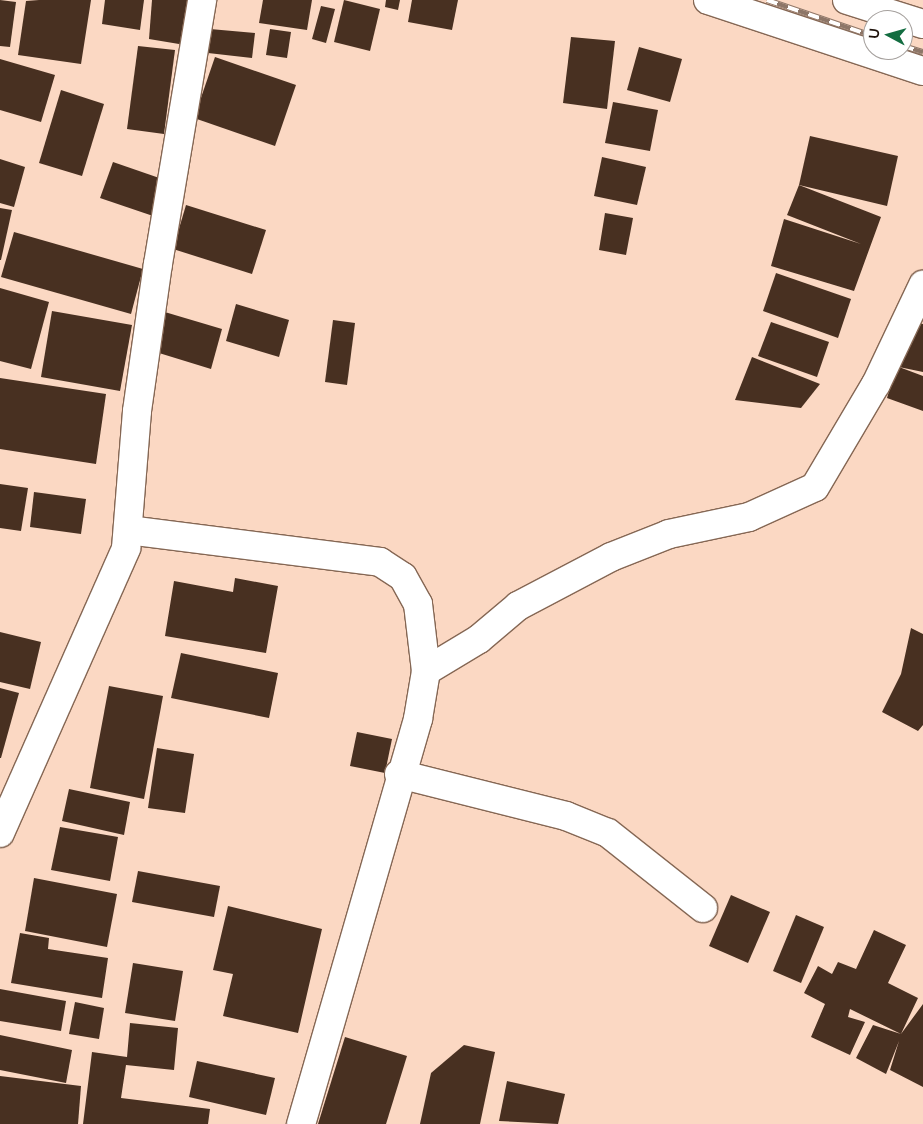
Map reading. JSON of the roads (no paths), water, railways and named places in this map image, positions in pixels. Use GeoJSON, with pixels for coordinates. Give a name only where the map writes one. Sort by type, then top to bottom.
{"type":"FeatureCollection","features":[{"type":"Feature","properties":{"kind":"street"},"geometry":{"type":"LineString","coordinates":[[0,833],[94,625],[126,548],[155,284],[202,0]]}},
{"type":"Feature","properties":{"kind":"street"},"geometry":{"type":"LineString","coordinates":[[708,0],[923,72]]}},
{"type":"Feature","properties":{"kind":"street"},"geometry":{"type":"LineString","coordinates":[[847,0],[923,24]]}},
{"type":"Feature","properties":{"kind":"street"},"geometry":{"type":"LineString","coordinates":[[426,671],[478,639],[518,606],[611,557],[669,534],[749,517],[815,486],[876,384],[923,285]]}},
{"type":"Feature","properties":{"kind":"street"},"geometry":{"type":"LineString","coordinates":[[128,530],[380,562],[395,570],[412,589],[422,617],[426,671],[418,719],[400,774],[301,1124]]}},
{"type":"Feature","properties":{"kind":"street"},"geometry":{"type":"LineString","coordinates":[[400,774],[566,816],[608,833],[703,908]]}},
{"type":"Feature","properties":{"kind":"railway"},"geometry":{"type":"LineString","coordinates":[[767,0],[863,33]]}},
{"type":"Feature","properties":{"kind":"railway"},"geometry":{"type":"LineString","coordinates":[[913,49],[923,52]]}}]}
